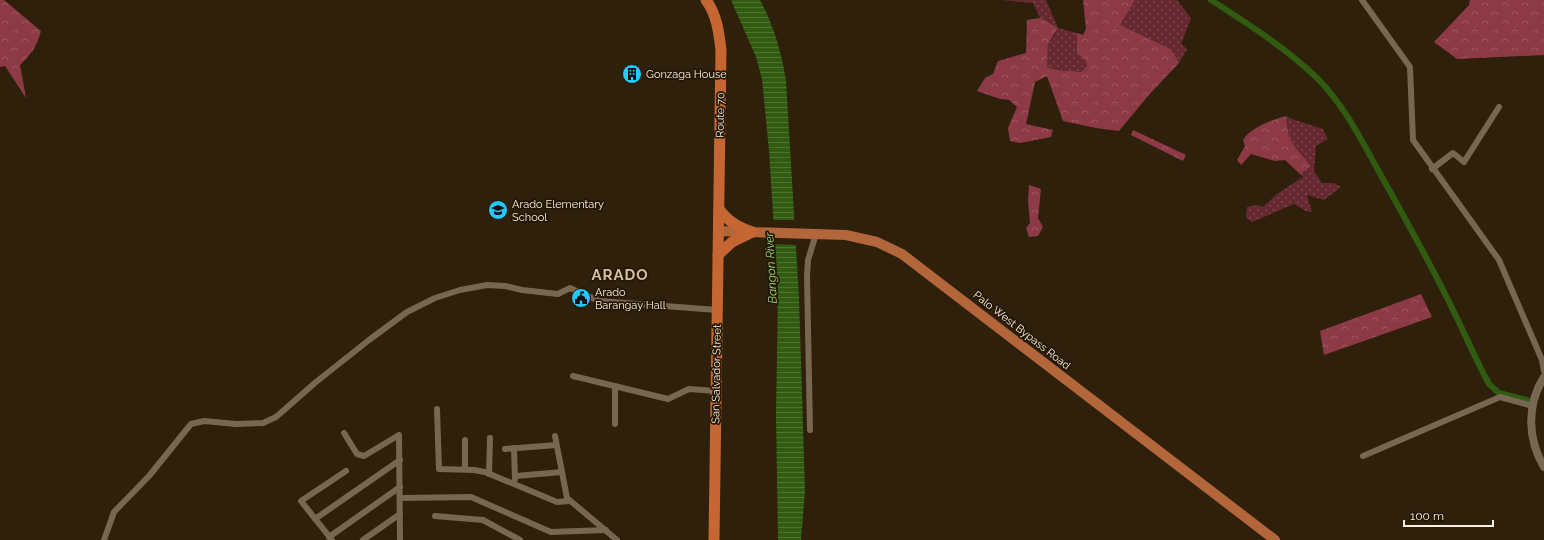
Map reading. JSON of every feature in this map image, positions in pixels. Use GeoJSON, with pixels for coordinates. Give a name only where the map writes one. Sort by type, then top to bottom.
{"type":"FeatureCollection","features":[{"type":"Feature","properties":{"kind":"highway","name":"Route 70"},"geometry":{"type":"LineString","coordinates":[[706,0],[711,6],[719,29],[721,50],[719,209]]}},
{"type":"Feature","properties":{"kind":"highway","name":"San Salvador Street"},"geometry":{"type":"LineString","coordinates":[[714,540],[719,209]]}},
{"type":"Feature","properties":{"kind":"highway"},"geometry":{"type":"LineString","coordinates":[[719,209],[731,223],[739,228],[757,232]]}},
{"type":"Feature","properties":{"kind":"highway"},"geometry":{"type":"LineString","coordinates":[[718,255],[732,242],[757,232]]}},
{"type":"Feature","properties":{"kind":"main road","name":"Palo West Bypass Road"},"geometry":{"type":"LineString","coordinates":[[718,231],[846,235],[876,242],[902,254],[1275,540]]}},
{"type":"Feature","properties":{"kind":"street"},"geometry":{"type":"LineString","coordinates":[[1362,0],[1410,67],[1413,140],[1432,169],[1499,260],[1542,360],[1544,371]]}},
{"type":"Feature","properties":{"kind":"street"},"geometry":{"type":"LineString","coordinates":[[1432,169],[1453,153],[1464,162],[1499,107]]}},
{"type":"Feature","properties":{"kind":"street"},"geometry":{"type":"LineString","coordinates":[[810,430],[807,276],[808,260],[813,234]]}},
{"type":"Feature","properties":{"kind":"street"},"geometry":{"type":"LineString","coordinates":[[104,540],[114,512],[149,476],[191,424],[204,421],[236,424],[263,423],[276,417],[316,382],[369,340],[408,312],[435,298],[460,290],[487,285],[505,286],[522,290],[558,294],[570,288],[599,301],[717,310]]}},
{"type":"Feature","properties":{"kind":"street"},"geometry":{"type":"LineString","coordinates":[[573,376],[668,399],[689,389],[716,391]]}},
{"type":"Feature","properties":{"kind":"street"},"geometry":{"type":"LineString","coordinates":[[1544,377],[1537,388],[1532,406],[1531,429],[1535,450],[1544,467]]}},
{"type":"Feature","properties":{"kind":"street"},"geometry":{"type":"LineString","coordinates":[[615,424],[616,386]]}},
{"type":"Feature","properties":{"kind":"street"},"geometry":{"type":"LineString","coordinates":[[1363,456],[1500,397],[1532,406]]}},
{"type":"Feature","properties":{"kind":"street"},"geometry":{"type":"LineString","coordinates":[[438,409],[439,469],[474,470],[489,474],[557,502],[570,501]]}},
{"type":"Feature","properties":{"kind":"street"},"geometry":{"type":"LineString","coordinates":[[344,433],[357,454],[364,456],[399,435],[399,539]]}},
{"type":"Feature","properties":{"kind":"street"},"geometry":{"type":"LineString","coordinates":[[555,436],[567,498],[617,540]]}},
{"type":"Feature","properties":{"kind":"street"},"geometry":{"type":"LineString","coordinates":[[489,474],[490,438]]}},
{"type":"Feature","properties":{"kind":"street"},"geometry":{"type":"LineString","coordinates":[[464,469],[465,440]]}},
{"type":"Feature","properties":{"kind":"street"},"geometry":{"type":"LineString","coordinates":[[505,449],[556,445]]}},
{"type":"Feature","properties":{"kind":"street"},"geometry":{"type":"LineString","coordinates":[[513,485],[516,476],[514,448]]}},
{"type":"Feature","properties":{"kind":"street"},"geometry":{"type":"LineString","coordinates":[[315,519],[400,460]]}},
{"type":"Feature","properties":{"kind":"street"},"geometry":{"type":"LineString","coordinates":[[346,471],[301,501],[331,538],[400,487]]}},
{"type":"Feature","properties":{"kind":"street"},"geometry":{"type":"LineString","coordinates":[[516,476],[562,472]]}},
{"type":"Feature","properties":{"kind":"street"},"geometry":{"type":"LineString","coordinates":[[400,498],[470,497],[551,532],[606,530]]}},
{"type":"Feature","properties":{"kind":"street"},"geometry":{"type":"LineString","coordinates":[[363,540],[400,514]]}},
{"type":"Feature","properties":{"kind":"street"},"geometry":{"type":"LineString","coordinates":[[435,516],[483,520],[520,540]]}},
{"type":"Feature","properties":{"kind":"shaded area"},"geometry":{"type":"Polygon","coordinates":[[[731,0],[760,0],[776,39],[786,80],[799,297],[805,491],[801,540],[778,540],[776,416],[778,291],[769,151],[762,79],[756,57],[731,0]]]}},
{"type":"Feature","properties":{"kind":"shaded area"},"geometry":{"type":"Polygon","coordinates":[[[1001,0],[1046,0],[1058,28],[1040,18],[1033,3],[1001,0]]]}},
{"type":"Feature","properties":{"kind":"shaded area"},"geometry":{"type":"Polygon","coordinates":[[[1135,0],[1177,0],[1191,18],[1181,44],[1187,49],[1179,63],[1171,49],[1120,25],[1135,0]]]}},
{"type":"Feature","properties":{"kind":"shaded area"},"geometry":{"type":"Polygon","coordinates":[[[1058,28],[1077,33],[1077,53],[1086,61],[1087,67],[1081,72],[1051,69],[1047,67],[1048,44],[1054,37],[1058,28]]]}},
{"type":"Feature","properties":{"kind":"shaded area"},"geometry":{"type":"Polygon","coordinates":[[[1286,116],[1323,129],[1328,139],[1316,146],[1314,171],[1322,183],[1334,183],[1341,187],[1324,200],[1307,195],[1312,212],[1306,211],[1294,204],[1252,222],[1246,218],[1247,207],[1257,205],[1263,207],[1277,194],[1303,177],[1300,174],[1311,166],[1293,144],[1288,133],[1286,116]]]}},
{"type":"Feature","properties":{"kind":"green space"},"geometry":{"type":"Polygon","coordinates":[[[0,0],[4,0],[41,31],[33,50],[20,65],[26,98],[5,66],[0,67],[0,0]]]}},
{"type":"Feature","properties":{"kind":"green space"},"geometry":{"type":"Polygon","coordinates":[[[1083,0],[1135,0],[1120,25],[1171,49],[1179,63],[1148,96],[1119,131],[1063,121],[1047,76],[1035,82],[1026,124],[1053,130],[1051,137],[1020,143],[1010,141],[1008,128],[1017,107],[1009,100],[1000,99],[977,91],[985,78],[993,74],[998,61],[1026,53],[1027,20],[1040,18],[1058,28],[1048,44],[1047,67],[1051,69],[1081,72],[1087,66],[1086,61],[1077,53],[1077,33],[1083,35],[1086,29],[1083,0]]]}},
{"type":"Feature","properties":{"kind":"green space"},"geometry":{"type":"Polygon","coordinates":[[[1470,0],[1544,0],[1544,55],[1457,59],[1434,42],[1469,5],[1470,0]]]}},
{"type":"Feature","properties":{"kind":"green space"},"geometry":{"type":"Polygon","coordinates":[[[1286,116],[1288,133],[1293,144],[1311,166],[1300,174],[1285,160],[1275,161],[1251,154],[1241,165],[1237,160],[1245,146],[1243,140],[1247,135],[1262,125],[1286,116]]]}},
{"type":"Feature","properties":{"kind":"green space"},"geometry":{"type":"Polygon","coordinates":[[[1133,130],[1186,155],[1183,161],[1131,135],[1133,130]]]}},
{"type":"Feature","properties":{"kind":"green space"},"geometry":{"type":"Polygon","coordinates":[[[1029,185],[1041,189],[1038,218],[1043,227],[1038,236],[1029,237],[1026,228],[1030,223],[1028,201],[1029,185]]]}},
{"type":"Feature","properties":{"kind":"green space"},"geometry":{"type":"Polygon","coordinates":[[[1421,294],[1432,317],[1324,355],[1320,331],[1421,294]]]}},
{"type":"Feature","properties":{"kind":"pier"},"geometry":{"type":"Polygon","coordinates":[[[771,220],[797,220],[799,245],[773,244],[771,220]]]}},
{"type":"Feature","properties":{"kind":"waterway"},"geometry":{"type":"LineString","coordinates":[[1211,0],[1239,18],[1293,57],[1318,79],[1336,99],[1358,134],[1418,242],[1447,297],[1489,384],[1499,393],[1527,400]]}},
{"type":"Feature","properties":{"kind":"place","name":"Gonzaga House"},"geometry":{"type":"Point","coordinates":[632,74]}},
{"type":"Feature","properties":{"kind":"place","name":"Arado Elementary School"},"geometry":{"type":"Point","coordinates":[498,210]}},
{"type":"Feature","properties":{"kind":"place","name":"Arado Barangay Hall"},"geometry":{"type":"Point","coordinates":[581,298]}},
{"type":"Feature","properties":{"kind":"district","name":"ARADO"},"geometry":{"type":"Point","coordinates":[620,275]}},
{"type":"Feature","properties":{"kind":"water label","name":"Bangon River"},"geometry":{"type":"Point","coordinates":[771,268]}}]}
